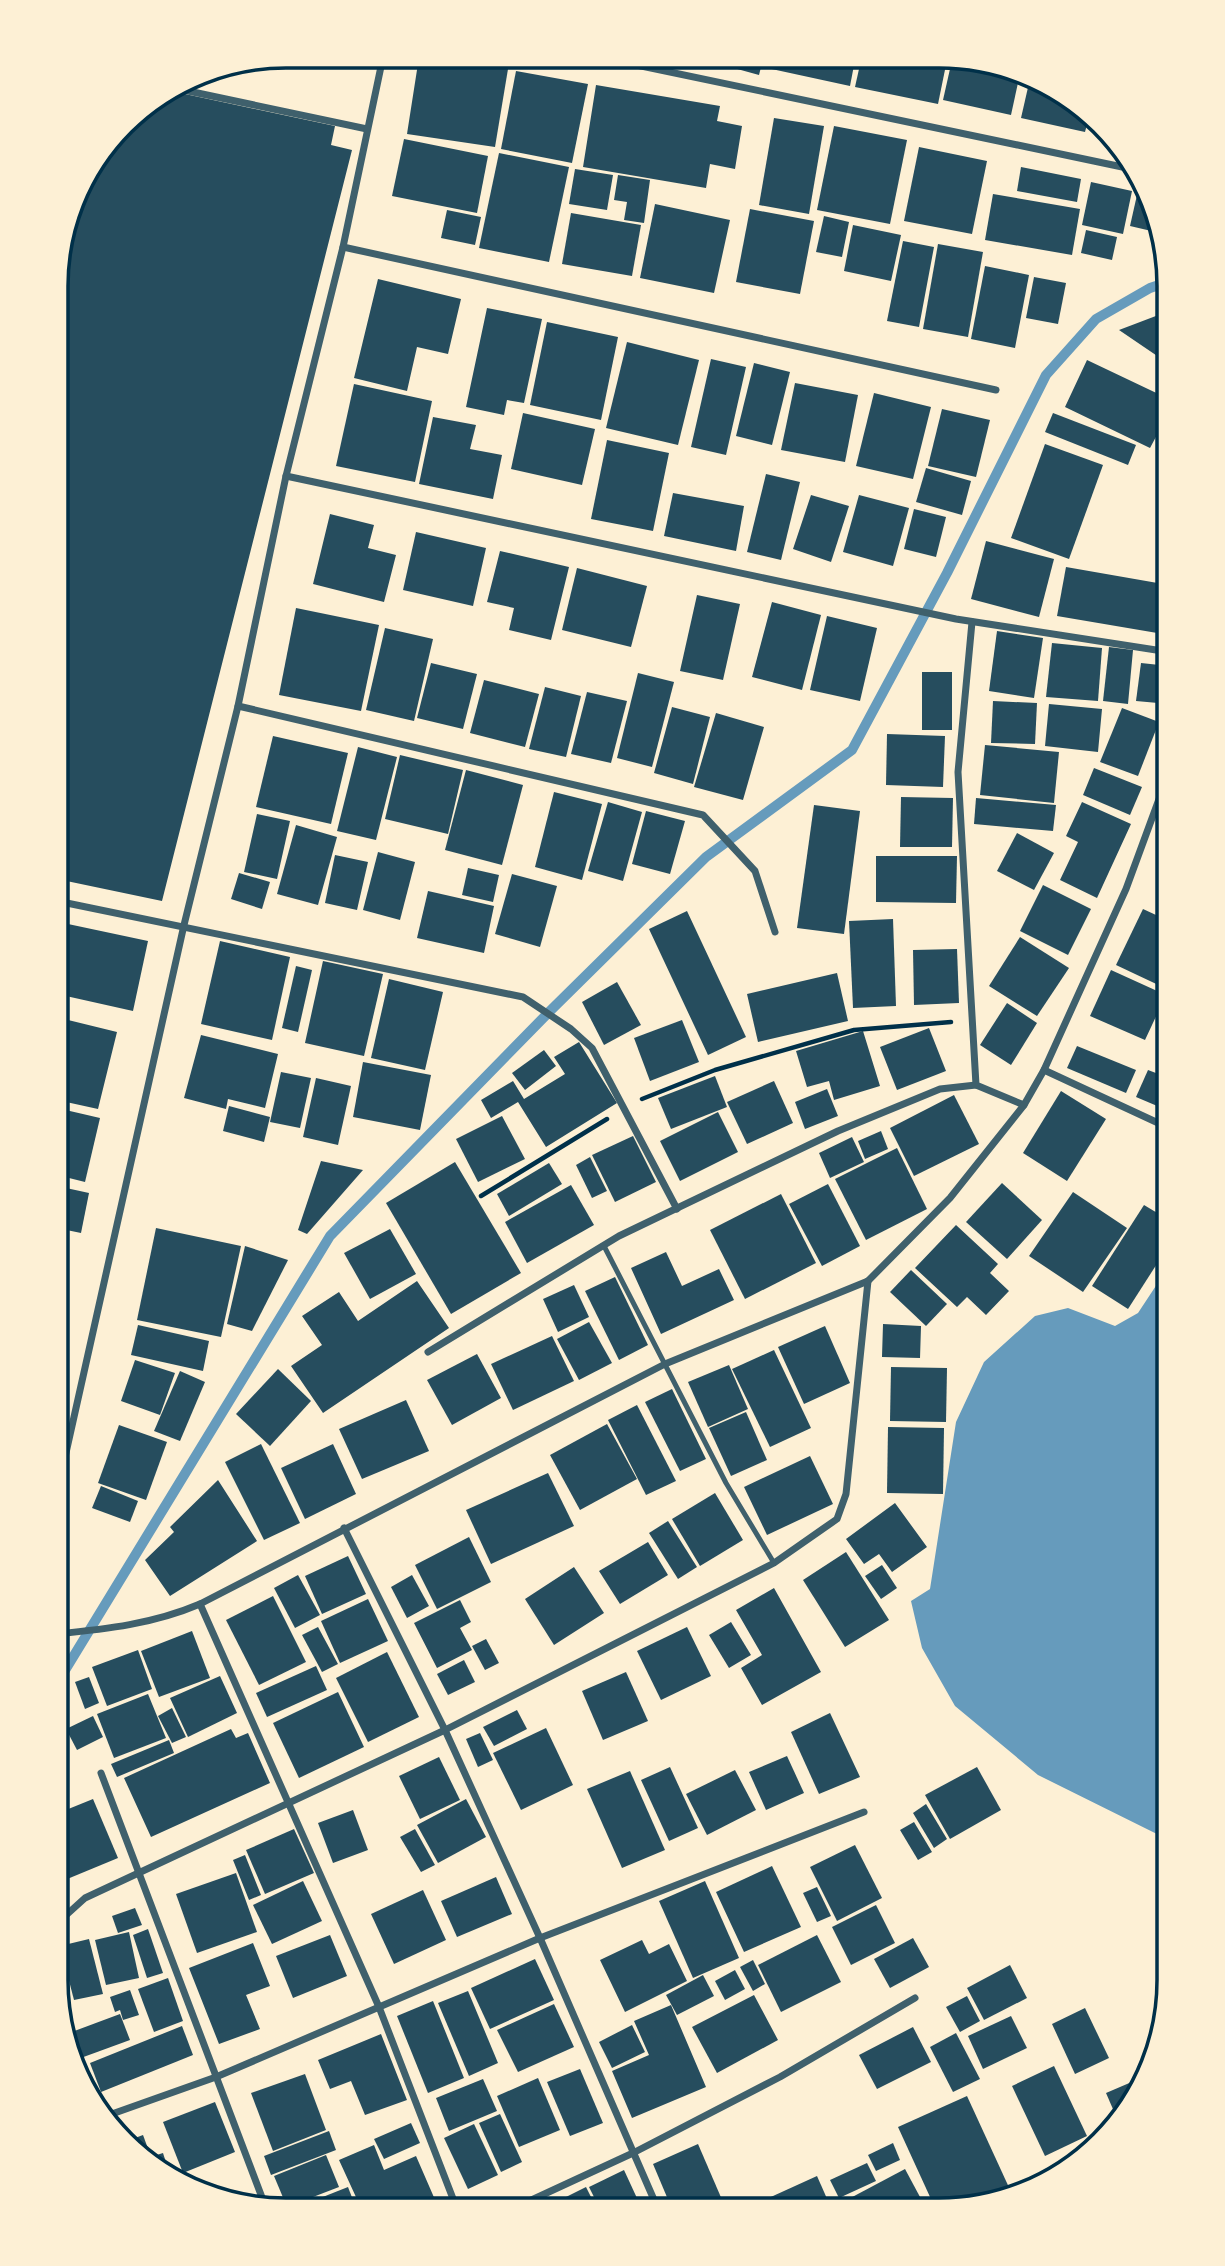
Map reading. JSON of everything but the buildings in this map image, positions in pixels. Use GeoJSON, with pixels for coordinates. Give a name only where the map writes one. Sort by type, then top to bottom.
{"type":"FeatureCollection","features":[{"type":"Feature","properties":{"kind":"street"},"geometry":{"type":"LineString","coordinates":[[653,68],[1121,167]]}},
{"type":"Feature","properties":{"kind":"street"},"geometry":{"type":"LineString","coordinates":[[68,1444],[184,925],[238,706],[286,476],[343,247],[380,69]]}},
{"type":"Feature","properties":{"kind":"street"},"geometry":{"type":"LineString","coordinates":[[189,91],[367,129]]}},
{"type":"Feature","properties":{"kind":"street"},"geometry":{"type":"LineString","coordinates":[[343,247],[996,390]]}},
{"type":"Feature","properties":{"kind":"street"},"geometry":{"type":"LineString","coordinates":[[286,476],[956,619],[1157,650]]}},
{"type":"Feature","properties":{"kind":"street"},"geometry":{"type":"LineString","coordinates":[[972,622],[958,772],[976,1085]]}},
{"type":"Feature","properties":{"kind":"street"},"geometry":{"type":"LineString","coordinates":[[238,706],[704,815],[755,871],[775,932]]}},
{"type":"Feature","properties":{"kind":"street"},"geometry":{"type":"LineString","coordinates":[[68,1633],[167,1618],[200,1604],[665,1364],[867,1281],[950,1198],[1024,1105],[1044,1070],[1126,889],[1157,805]]}},
{"type":"Feature","properties":{"kind":"street"},"geometry":{"type":"LineString","coordinates":[[68,903],[523,997],[571,1029],[592,1048],[677,1209]]}},
{"type":"Feature","properties":{"kind":"street"},"geometry":{"type":"LineString","coordinates":[[1044,1070],[1157,1122]]}},
{"type":"Feature","properties":{"kind":"street"},"geometry":{"type":"LineString","coordinates":[[428,1352],[604,1246],[838,1131],[940,1090],[976,1085],[1024,1105]]}},
{"type":"Feature","properties":{"kind":"street"},"geometry":{"type":"LineString","coordinates":[[68,1913],[85,1898],[445,1730],[774,1563],[837,1520],[846,1494],[867,1281]]}},
{"type":"Feature","properties":{"kind":"street"},"geometry":{"type":"LineString","coordinates":[[344,1528],[445,1730],[540,1938],[653,2198]]}},
{"type":"Feature","properties":{"kind":"street"},"geometry":{"type":"LineString","coordinates":[[200,1604],[379,2007],[453,2198]]}},
{"type":"Feature","properties":{"kind":"street"},"geometry":{"type":"LineString","coordinates":[[101,1773],[262,2196]]}},
{"type":"Feature","properties":{"kind":"street"},"geometry":{"type":"LineString","coordinates":[[114,2113],[216,2077],[540,1938],[864,1812]]}},
{"type":"Feature","properties":{"kind":"street"},"geometry":{"type":"LineString","coordinates":[[536,2198],[633,2153],[780,2077],[915,1998]]}},
{"type":"Feature","properties":{"kind":"lane"},"geometry":{"type":"LineString","coordinates":[[604,1246],[726,1483],[774,1563]]}},
{"type":"Feature","properties":{"kind":"path"},"geometry":{"type":"LineString","coordinates":[[481,1196],[624,1108],[715,1070],[854,1030],[972,1021]]}},
{"type":"Feature","properties":{"kind":"water"},"geometry":{"type":"Polygon","coordinates":[[[1156,1285],[1156,1834],[1038,1775],[955,1706],[922,1648],[911,1601],[930,1589],[956,1422],[984,1362],[1035,1316],[1068,1308],[1115,1326],[1138,1313],[1156,1285]]]}},
{"type":"Feature","properties":{"kind":"waterway"},"geometry":{"type":"LineString","coordinates":[[68,1665],[330,1236],[551,1010],[706,857],[852,750],[947,573],[1046,375],[1096,319],[1157,286]]}}]}
